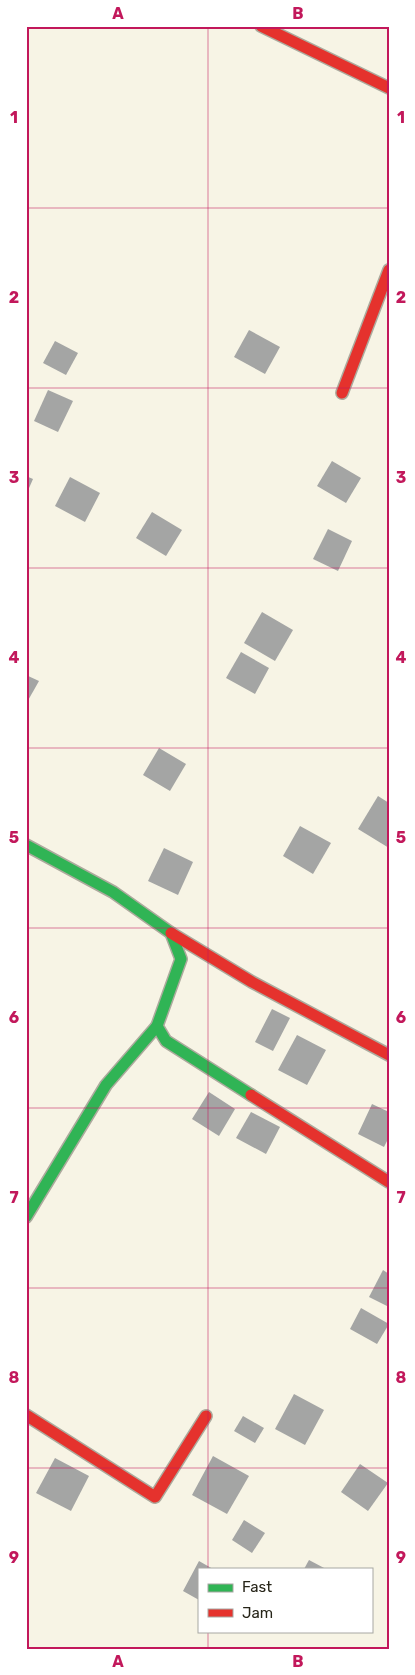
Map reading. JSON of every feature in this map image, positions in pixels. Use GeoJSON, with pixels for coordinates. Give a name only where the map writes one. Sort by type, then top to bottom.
{"type":"FeatureCollection","features":[{"type":"Feature","properties":{"kind":"street"},"geometry":{"type":"LineString","coordinates":[[261,26],[389,88]]}},
{"type":"Feature","properties":{"kind":"street"},"geometry":{"type":"LineString","coordinates":[[342,393],[389,270]]}},
{"type":"Feature","properties":{"kind":"street"},"geometry":{"type":"LineString","coordinates":[[26,845],[113,892],[171,933],[252,982],[389,1055]]}},
{"type":"Feature","properties":{"kind":"street"},"geometry":{"type":"LineString","coordinates":[[26,1217],[106,1084],[157,1026],[181,959],[171,933]]}},
{"type":"Feature","properties":{"kind":"street"},"geometry":{"type":"LineString","coordinates":[[157,1026],[166,1042],[389,1182]]}},
{"type":"Feature","properties":{"kind":"street"},"geometry":{"type":"LineString","coordinates":[[26,1414],[155,1497],[206,1416]]}},
{"type":"Feature","properties":{"kind":"building"},"geometry":{"type":"Polygon","coordinates":[[[249,330],[280,347],[265,374],[234,357],[249,330]]]}},
{"type":"Feature","properties":{"kind":"building"},"geometry":{"type":"Polygon","coordinates":[[[55,341],[78,353],[66,375],[43,363],[55,341]]]}},
{"type":"Feature","properties":{"kind":"building"},"geometry":{"type":"Polygon","coordinates":[[[48,390],[73,401],[58,432],[34,421],[48,390]]]}},
{"type":"Feature","properties":{"kind":"building"},"geometry":{"type":"Polygon","coordinates":[[[332,461],[361,478],[346,503],[317,486],[332,461]]]}},
{"type":"Feature","properties":{"kind":"building"},"geometry":{"type":"Polygon","coordinates":[[[26,476],[33,479],[26,495],[26,476]]]}},
{"type":"Feature","properties":{"kind":"building"},"geometry":{"type":"Polygon","coordinates":[[[70,477],[100,493],[85,522],[55,506],[70,477]]]}},
{"type":"Feature","properties":{"kind":"building"},"geometry":{"type":"Polygon","coordinates":[[[152,512],[182,530],[166,556],[136,538],[152,512]]]}},
{"type":"Feature","properties":{"kind":"building"},"geometry":{"type":"Polygon","coordinates":[[[328,529],[352,541],[338,571],[313,559],[328,529]]]}},
{"type":"Feature","properties":{"kind":"building"},"geometry":{"type":"Polygon","coordinates":[[[262,612],[293,630],[275,661],[244,643],[262,612]]]}},
{"type":"Feature","properties":{"kind":"building"},"geometry":{"type":"Polygon","coordinates":[[[241,652],[269,668],[255,694],[226,678],[241,652]]]}},
{"type":"Feature","properties":{"kind":"building"},"geometry":{"type":"Polygon","coordinates":[[[26,675],[39,681],[26,704],[26,675]]]}},
{"type":"Feature","properties":{"kind":"building"},"geometry":{"type":"Polygon","coordinates":[[[159,748],[186,764],[170,791],[143,775],[159,748]]]}},
{"type":"Feature","properties":{"kind":"building"},"geometry":{"type":"Polygon","coordinates":[[[378,796],[389,803],[389,848],[358,829],[378,796]]]}},
{"type":"Feature","properties":{"kind":"building"},"geometry":{"type":"Polygon","coordinates":[[[300,826],[331,843],[313,874],[283,856],[300,826]]]}},
{"type":"Feature","properties":{"kind":"building"},"geometry":{"type":"Polygon","coordinates":[[[164,848],[193,862],[178,895],[148,881],[164,848]]]}},
{"type":"Feature","properties":{"kind":"building"},"geometry":{"type":"Polygon","coordinates":[[[272,1009],[290,1018],[273,1051],[255,1042],[272,1009]]]}},
{"type":"Feature","properties":{"kind":"building"},"geometry":{"type":"Polygon","coordinates":[[[297,1035],[326,1050],[307,1085],[278,1070],[297,1035]]]}},
{"type":"Feature","properties":{"kind":"building"},"geometry":{"type":"Polygon","coordinates":[[[209,1092],[235,1109],[219,1136],[192,1119],[209,1092]]]}},
{"type":"Feature","properties":{"kind":"building"},"geometry":{"type":"Polygon","coordinates":[[[372,1104],[389,1112],[389,1137],[384,1147],[358,1134],[372,1104]]]}},
{"type":"Feature","properties":{"kind":"building"},"geometry":{"type":"Polygon","coordinates":[[[251,1112],[280,1127],[266,1154],[236,1138],[251,1112]]]}},
{"type":"Feature","properties":{"kind":"building"},"geometry":{"type":"Polygon","coordinates":[[[383,1270],[389,1274],[389,1307],[369,1297],[383,1270]]]}},
{"type":"Feature","properties":{"kind":"building"},"geometry":{"type":"Polygon","coordinates":[[[361,1308],[389,1324],[377,1344],[350,1329],[361,1308]]]}},
{"type":"Feature","properties":{"kind":"building"},"geometry":{"type":"Polygon","coordinates":[[[294,1394],[324,1410],[305,1445],[275,1429],[294,1394]]]}},
{"type":"Feature","properties":{"kind":"building"},"geometry":{"type":"Polygon","coordinates":[[[243,1416],[264,1428],[255,1443],[234,1431],[243,1416]]]}},
{"type":"Feature","properties":{"kind":"building"},"geometry":{"type":"Polygon","coordinates":[[[213,1456],[249,1476],[227,1514],[192,1495],[213,1456]]]}},
{"type":"Feature","properties":{"kind":"building"},"geometry":{"type":"Polygon","coordinates":[[[55,1458],[89,1476],[71,1511],[36,1493],[55,1458]]]}},
{"type":"Feature","properties":{"kind":"building"},"geometry":{"type":"Polygon","coordinates":[[[360,1464],[388,1483],[368,1511],[341,1492],[360,1464]]]}},
{"type":"Feature","properties":{"kind":"building"},"geometry":{"type":"Polygon","coordinates":[[[244,1520],[265,1533],[252,1553],[232,1540],[244,1520]]]}},
{"type":"Feature","properties":{"kind":"building"},"geometry":{"type":"Polygon","coordinates":[[[309,1560],[324,1568],[305,1568],[309,1560]]]}},
{"type":"Feature","properties":{"kind":"building"},"geometry":{"type":"Polygon","coordinates":[[[199,1561],[211,1568],[198,1568],[198,1599],[183,1591],[199,1561]]]}},
{"type":"Feature","properties":{"kind":"traffic: fast"},"geometry":{"type":"LineString","coordinates":[[26,845],[113,892],[171,933],[181,959],[157,1026],[166,1041],[251,1095]]}},
{"type":"Feature","properties":{"kind":"traffic: fast"},"geometry":{"type":"LineString","coordinates":[[26,1217],[106,1085],[157,1026]]}},
{"type":"Feature","properties":{"kind":"traffic: jam"},"geometry":{"type":"LineString","coordinates":[[261,26],[389,88]]}},
{"type":"Feature","properties":{"kind":"traffic: jam"},"geometry":{"type":"LineString","coordinates":[[342,393],[389,270]]}},
{"type":"Feature","properties":{"kind":"traffic: jam"},"geometry":{"type":"LineString","coordinates":[[171,933],[252,982],[389,1055]]}},
{"type":"Feature","properties":{"kind":"traffic: jam"},"geometry":{"type":"LineString","coordinates":[[251,1095],[389,1182]]}},
{"type":"Feature","properties":{"kind":"traffic: jam"},"geometry":{"type":"LineString","coordinates":[[26,1415],[155,1497],[206,1416]]}}]}
